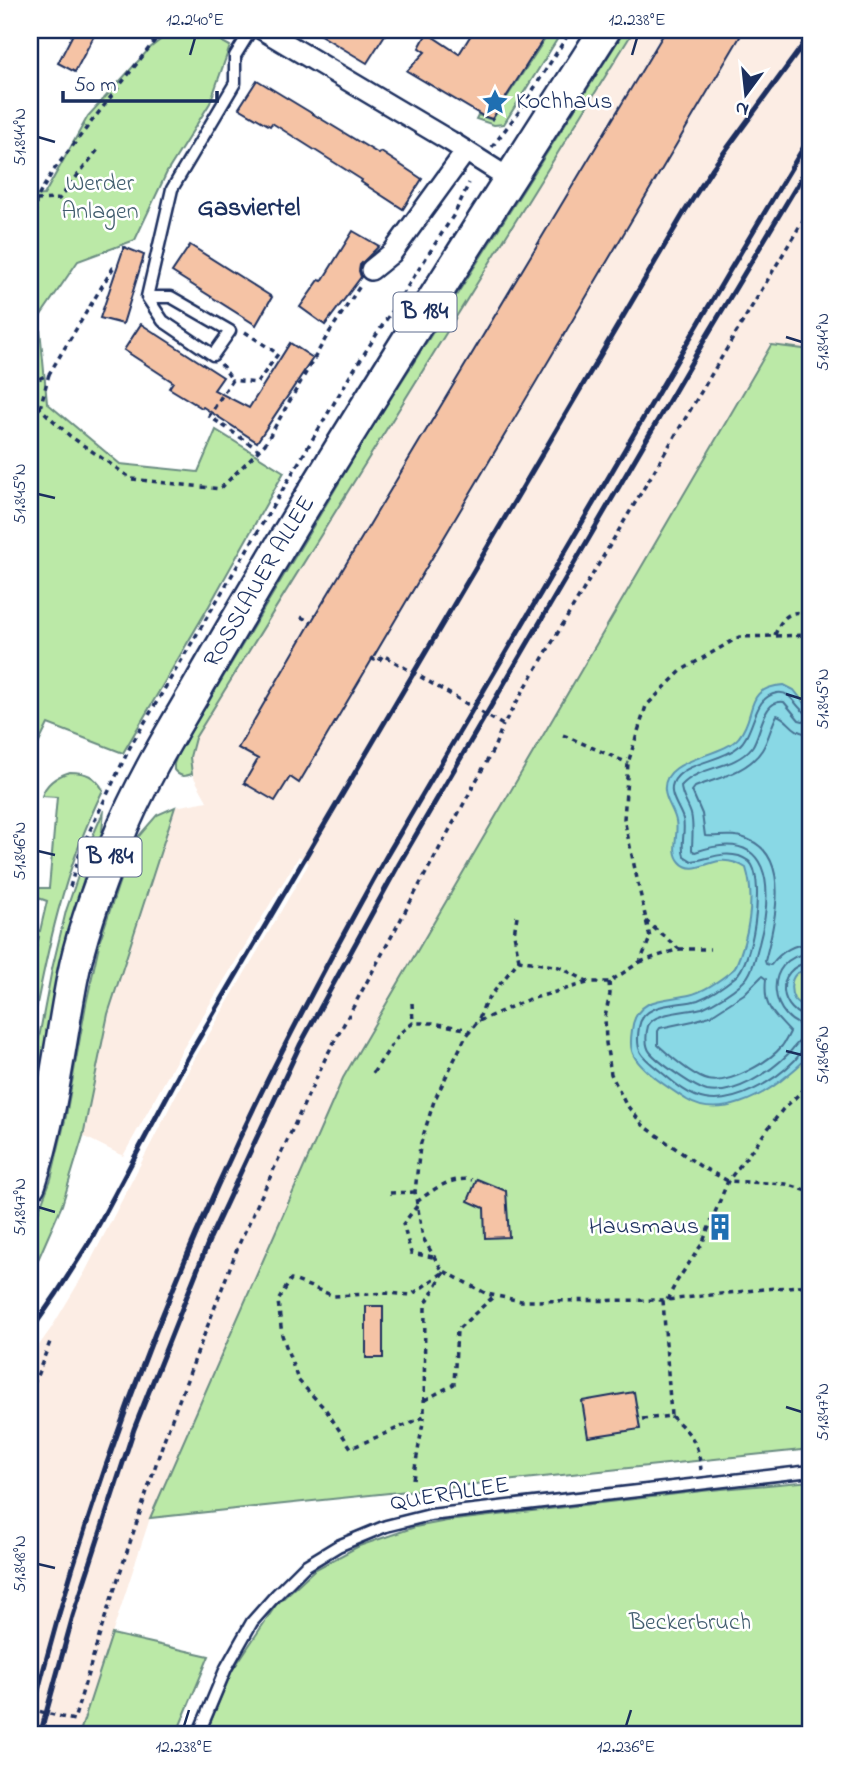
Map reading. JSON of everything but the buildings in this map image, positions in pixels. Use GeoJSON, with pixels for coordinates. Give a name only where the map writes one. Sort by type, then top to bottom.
{"type":"FeatureCollection","features":[{"type":"Feature","properties":{"kind":"main road","name":"ROSSLAUER ALLEE"},"geometry":{"type":"LineString","coordinates":[[30,1185],[54,1093],[73,977],[83,937],[117,839],[144,780],[334,457],[606,30]]}},
{"type":"Feature","properties":{"kind":"street"},"geometry":{"type":"LineString","coordinates":[[263,30],[466,150],[510,179]]}},
{"type":"Feature","properties":{"kind":"street"},"geometry":{"type":"LineString","coordinates":[[371,270],[392,253],[466,150]]}},
{"type":"Feature","properties":{"kind":"lane"},"geometry":{"type":"LineString","coordinates":[[147,297],[171,297],[230,331],[214,355],[163,321],[147,297],[172,189],[235,83],[235,55],[251,30]]}},
{"type":"Feature","properties":{"kind":"lane","name":"QUERALLEE"},"geometry":{"type":"LineString","coordinates":[[198,1735],[226,1668],[252,1622],[305,1566],[338,1546],[386,1526],[430,1515],[811,1471]]}},
{"type":"Feature","properties":{"kind":"path"},"geometry":{"type":"LineString","coordinates":[[30,355],[33,217],[36,200],[53,171],[163,30]]}},
{"type":"Feature","properties":{"kind":"path"},"geometry":{"type":"LineString","coordinates":[[36,200],[59,199],[100,146]]}},
{"type":"Feature","properties":{"kind":"path"},"geometry":{"type":"LineString","coordinates":[[30,1709],[74,1720],[165,1437],[239,1244],[326,1057],[494,748],[503,725],[811,208]]}},
{"type":"Feature","properties":{"kind":"path"},"geometry":{"type":"LineString","coordinates":[[40,408],[49,374],[113,268],[117,268]]}},
{"type":"Feature","properties":{"kind":"path"},"geometry":{"type":"LineString","coordinates":[[30,398],[70,436],[132,479],[220,489],[265,444],[327,336],[371,270]]}},
{"type":"Feature","properties":{"kind":"path"},"geometry":{"type":"LineString","coordinates":[[230,331],[247,333],[278,354],[257,383],[258,389]]}},
{"type":"Feature","properties":{"kind":"path"},"geometry":{"type":"LineString","coordinates":[[30,383],[49,374]]}},
{"type":"Feature","properties":{"kind":"path"},"geometry":{"type":"LineString","coordinates":[[257,383],[232,380],[208,416],[259,450]]}},
{"type":"Feature","properties":{"kind":"path"},"geometry":{"type":"LineString","coordinates":[[775,635],[784,617],[793,612],[805,613],[811,617]]}},
{"type":"Feature","properties":{"kind":"path"},"geometry":{"type":"LineString","coordinates":[[302,617],[311,622]]}},
{"type":"Feature","properties":{"kind":"path"},"geometry":{"type":"LineString","coordinates":[[640,962],[650,938],[624,819],[628,763],[646,706],[682,670],[739,637],[811,635]]}},
{"type":"Feature","properties":{"kind":"path"},"geometry":{"type":"LineString","coordinates":[[371,658],[378,662],[383,655],[503,725]]}},
{"type":"Feature","properties":{"kind":"path"},"geometry":{"type":"LineString","coordinates":[[564,736],[628,763]]}},
{"type":"Feature","properties":{"kind":"path"},"geometry":{"type":"LineString","coordinates":[[517,916],[514,934],[519,960],[485,1003],[478,1021],[465,1038],[434,1101],[420,1146],[415,1192],[423,1238],[444,1272],[487,1294],[521,1301],[665,1300],[811,1285]]}},
{"type":"Feature","properties":{"kind":"path"},"geometry":{"type":"LineString","coordinates":[[646,921],[679,949]]}},
{"type":"Feature","properties":{"kind":"path"},"geometry":{"type":"LineString","coordinates":[[478,1021],[527,1000],[589,982],[608,982],[640,962],[679,949],[710,949]]}},
{"type":"Feature","properties":{"kind":"path"},"geometry":{"type":"LineString","coordinates":[[519,960],[559,967],[589,982]]}},
{"type":"Feature","properties":{"kind":"path"},"geometry":{"type":"LineString","coordinates":[[608,982],[610,994],[605,1017],[611,1074],[625,1103],[642,1125],[701,1166],[728,1181],[786,1184],[811,1192]]}},
{"type":"Feature","properties":{"kind":"path"},"geometry":{"type":"LineString","coordinates":[[412,1003],[413,1023]]}},
{"type":"Feature","properties":{"kind":"path"},"geometry":{"type":"LineString","coordinates":[[373,1073],[400,1033],[413,1023],[433,1023],[470,1031]]}},
{"type":"Feature","properties":{"kind":"path"},"geometry":{"type":"LineString","coordinates":[[703,1484],[700,1457],[692,1435],[671,1416],[665,1300],[702,1244],[728,1181],[783,1108],[811,1083]]}},
{"type":"Feature","properties":{"kind":"path"},"geometry":{"type":"LineString","coordinates":[[434,1257],[411,1253],[403,1224],[417,1204],[434,1188],[451,1182],[472,1180]]}},
{"type":"Feature","properties":{"kind":"path"},"geometry":{"type":"LineString","coordinates":[[390,1193],[415,1192]]}},
{"type":"Feature","properties":{"kind":"path"},"geometry":{"type":"LineString","coordinates":[[412,1479],[424,1417],[425,1305],[444,1272]]}},
{"type":"Feature","properties":{"kind":"path"},"geometry":{"type":"LineString","coordinates":[[424,1417],[351,1448],[326,1410],[298,1380],[282,1335],[278,1301],[291,1279],[334,1296],[387,1293],[411,1295],[444,1272]]}},
{"type":"Feature","properties":{"kind":"path"},"geometry":{"type":"LineString","coordinates":[[425,1399],[454,1384],[457,1330],[494,1296]]}},
{"type":"Feature","properties":{"kind":"path"},"geometry":{"type":"LineString","coordinates":[[30,1394],[50,1342]]}},
{"type":"Feature","properties":{"kind":"path"},"geometry":{"type":"LineString","coordinates":[[642,1419],[671,1416]]}},
{"type":"Feature","properties":{"kind":"shaded area"},"geometry":{"type":"Polygon","coordinates":[[[633,30],[811,30],[811,350],[771,346],[343,1078],[150,1518],[79,1735],[30,1735],[30,1358],[85,1272],[194,1060],[309,863],[299,856],[181,1052],[123,1156],[83,1136],[108,1014],[175,807],[207,801],[192,774],[190,757],[195,738],[633,30]]]}},
{"type":"Feature","properties":{"kind":"green space","name":"Werder Anlagen"},"geometry":{"type":"Polygon","coordinates":[[[173,30],[201,30],[230,46],[210,103],[167,172],[135,240],[78,261],[39,318],[47,403],[120,464],[198,472],[216,430],[284,472],[123,753],[48,724],[30,761],[30,196],[44,195],[88,116],[150,48],[173,30]]]}},
{"type":"Feature","properties":{"kind":"green space"},"geometry":{"type":"Polygon","coordinates":[[[551,30],[563,30],[504,124],[494,125],[476,119],[478,115],[492,120],[551,30]]]}},
{"type":"Feature","properties":{"kind":"green space"},"geometry":{"type":"Polygon","coordinates":[[[625,30],[634,30],[195,738],[190,757],[192,774],[178,774],[174,770],[174,764],[178,753],[365,439],[625,30]]]}},
{"type":"Feature","properties":{"kind":"green space"},"geometry":{"type":"Polygon","coordinates":[[[771,345],[811,350],[811,1449],[150,1518],[343,1078],[771,345]]]}},
{"type":"Feature","properties":{"kind":"green space"},"geometry":{"type":"Polygon","coordinates":[[[70,772],[90,776],[103,790],[67,881],[50,943],[30,1039],[30,967],[39,937],[30,934],[30,928],[40,931],[47,901],[33,896],[35,888],[49,888],[57,797],[42,796],[53,781],[70,772]]]}},
{"type":"Feature","properties":{"kind":"green space"},"geometry":{"type":"Polygon","coordinates":[[[175,807],[108,1014],[83,1136],[62,1205],[30,1278],[30,1233],[51,1179],[100,940],[121,877],[138,837],[157,815],[175,807]]]}},
{"type":"Feature","properties":{"kind":"green space"},"geometry":{"type":"Polygon","coordinates":[[[104,810],[102,832],[70,924],[30,1122],[30,1085],[52,969],[66,911],[104,810]]]}},
{"type":"Feature","properties":{"kind":"green space","name":"Beckerbruch"},"geometry":{"type":"Polygon","coordinates":[[[811,1481],[811,1735],[205,1735],[232,1671],[276,1605],[314,1570],[359,1546],[415,1527],[447,1521],[811,1481]]]}},
{"type":"Feature","properties":{"kind":"green space"},"geometry":{"type":"Polygon","coordinates":[[[112,1634],[209,1656],[176,1735],[79,1735],[112,1634]]]}},
{"type":"Feature","properties":{"kind":"water"},"geometry":{"type":"Polygon","coordinates":[[[784,685],[794,690],[811,712],[811,969],[796,974],[791,986],[794,999],[810,1013],[811,1045],[806,1058],[767,1090],[741,1103],[700,1106],[664,1085],[635,1058],[631,1049],[633,1022],[644,1006],[702,991],[735,968],[747,932],[749,880],[746,868],[731,861],[694,868],[684,866],[680,862],[675,848],[677,826],[665,791],[666,780],[682,765],[731,744],[745,728],[756,697],[771,687],[784,685]]]}},
{"type":"Feature","properties":{"kind":"railway"},"geometry":{"type":"LineString","coordinates":[[30,1332],[90,1241],[188,1057],[685,211],[712,169],[811,34]]}},
{"type":"Feature","properties":{"kind":"railway"},"geometry":{"type":"LineString","coordinates":[[30,1722],[75,1560],[130,1400],[192,1244],[262,1091],[386,857],[811,135]]}},
{"type":"Feature","properties":{"kind":"railway"},"geometry":{"type":"LineString","coordinates":[[40,1735],[73,1616],[134,1429],[210,1238],[300,1045],[399,864],[811,162]]}},
{"type":"Feature","properties":{"kind":"place","name":"Kochhaus"},"geometry":{"type":"Point","coordinates":[495,102]}},
{"type":"Feature","properties":{"kind":"place","name":"Hausmaus"},"geometry":{"type":"Point","coordinates":[720,1227]}},
{"type":"Feature","properties":{"kind":"district","name":"Gasviertel"},"geometry":{"type":"Point","coordinates":[249,209]}}]}
